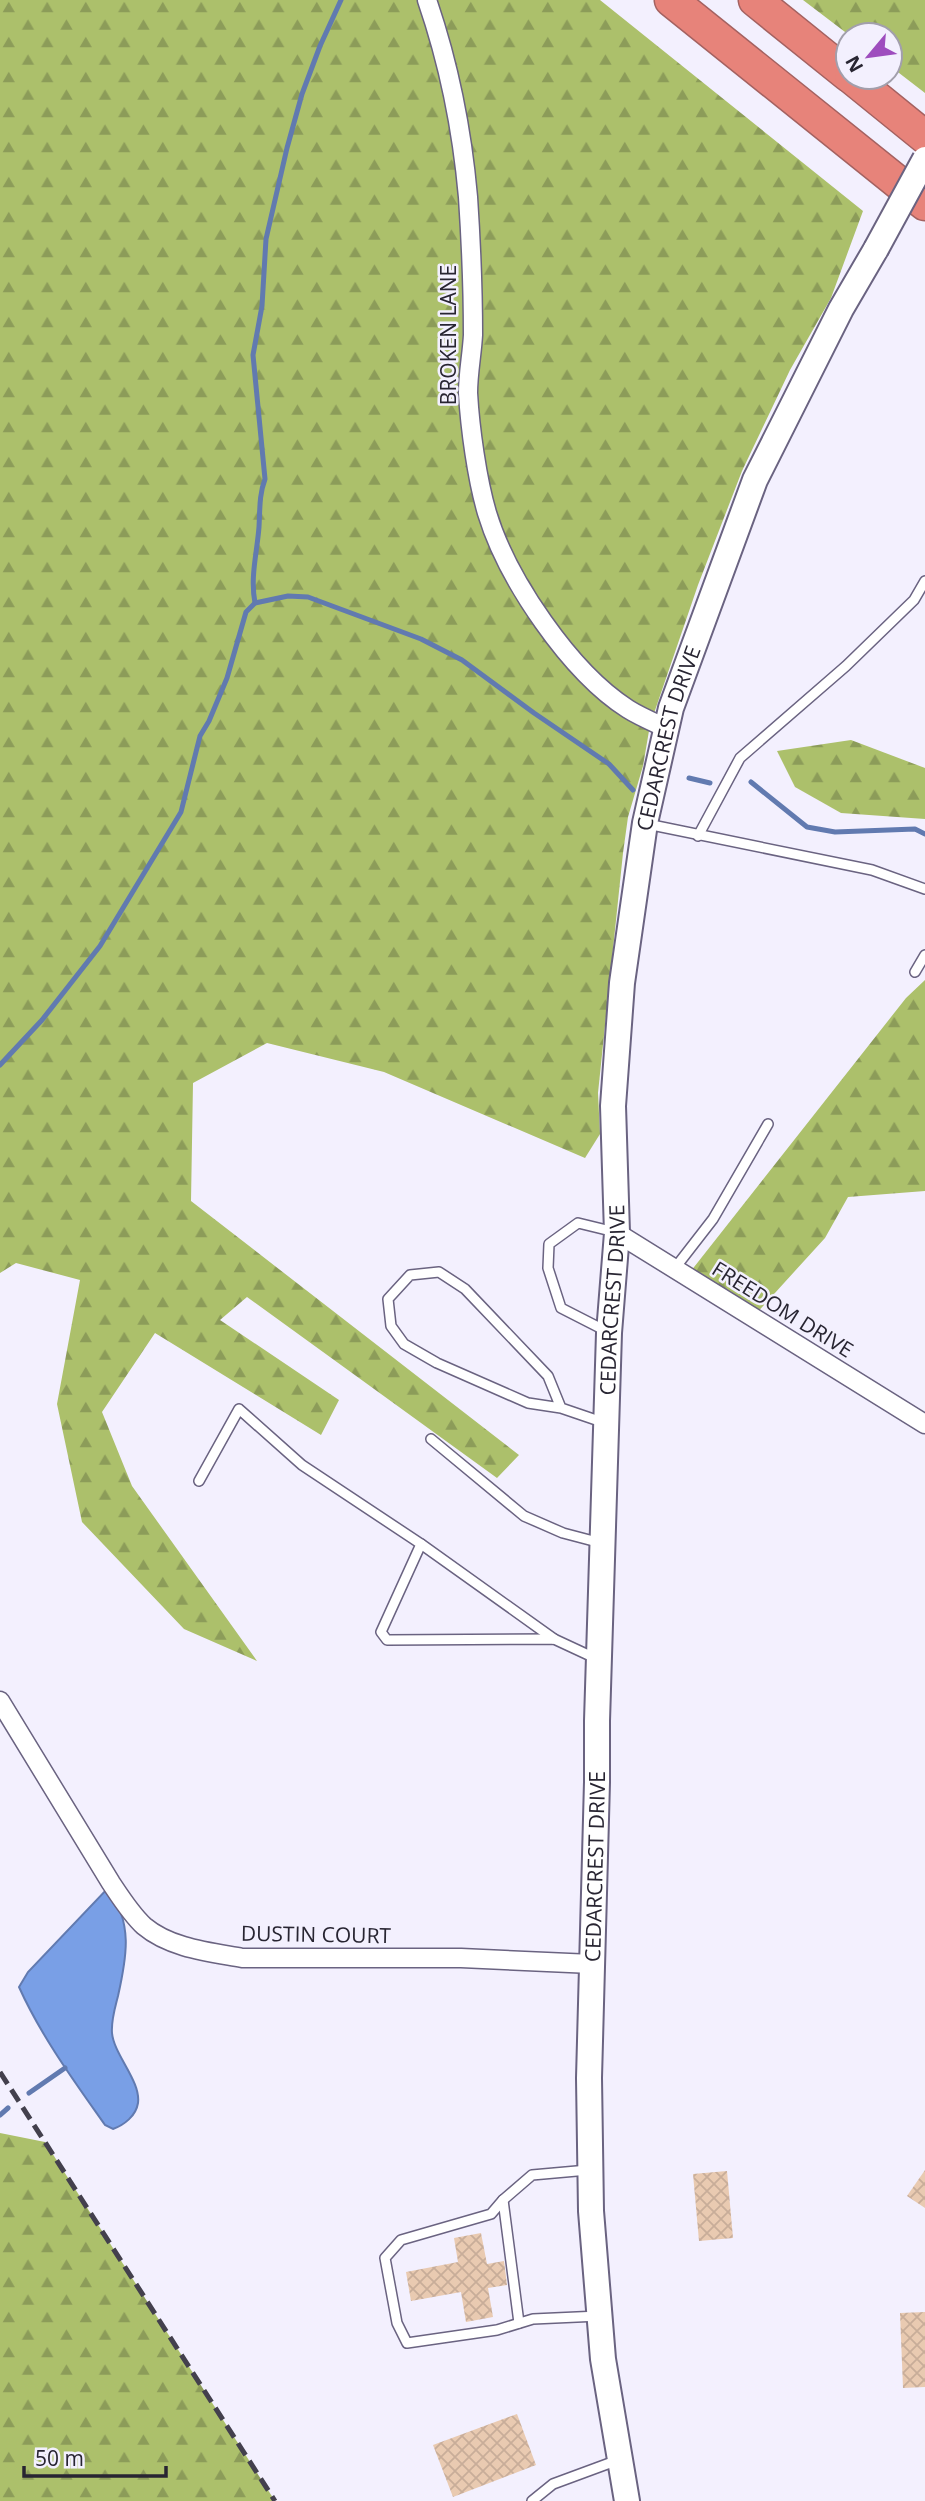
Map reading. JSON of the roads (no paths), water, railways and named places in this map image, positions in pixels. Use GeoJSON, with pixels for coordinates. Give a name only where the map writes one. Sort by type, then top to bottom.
{"type":"FeatureCollection","features":[{"type":"Feature","properties":{"kind":"highway"},"geometry":{"type":"LineString","coordinates":[[671,0],[925,204]]}},
{"type":"Feature","properties":{"kind":"highway"},"geometry":{"type":"LineString","coordinates":[[755,0],[834,63]]}},
{"type":"Feature","properties":{"kind":"highway"},"geometry":{"type":"LineString","coordinates":[[869,91],[925,136]]}},
{"type":"Feature","properties":{"kind":"street","name":"BROKEN LANE"},"geometry":{"type":"LineString","coordinates":[[427,0],[450,74],[468,196],[473,337],[469,407],[487,511],[518,581],[553,635],[600,687],[627,709],[666,728]]}},
{"type":"Feature","properties":{"kind":"street","name":"CEDARCREST DRIVE"},"geometry":{"type":"LineString","coordinates":[[627,2501],[603,2358],[590,2169],[589,2078],[609,1333],[617,1233],[613,1106],[622,983],[645,823],[666,728],[706,611],[755,480],[841,309],[925,159]]}},
{"type":"Feature","properties":{"kind":"street","name":"FREEDOM DRIVE"},"geometry":{"type":"LineString","coordinates":[[617,1233],[925,1424]]}},
{"type":"Feature","properties":{"kind":"street","name":"DUSTIN COURT"},"geometry":{"type":"LineString","coordinates":[[0,1701],[111,1883],[131,1912],[157,1935],[195,1948],[242,1958],[461,1958],[592,1964]]}},
{"type":"Feature","properties":{"kind":"lane"},"geometry":{"type":"LineString","coordinates":[[698,836],[740,758],[846,666],[914,600],[925,581]]}},
{"type":"Feature","properties":{"kind":"lane"},"geometry":{"type":"LineString","coordinates":[[645,823],[872,870],[925,890]]}},
{"type":"Feature","properties":{"kind":"lane"},"geometry":{"type":"LineString","coordinates":[[915,972],[925,955]]}},
{"type":"Feature","properties":{"kind":"lane"},"geometry":{"type":"LineString","coordinates":[[675,1268],[713,1219],[768,1124]]}},
{"type":"Feature","properties":{"kind":"lane"},"geometry":{"type":"LineString","coordinates":[[609,1333],[561,1308],[548,1268],[549,1244],[578,1223],[617,1233]]}},
{"type":"Feature","properties":{"kind":"lane"},"geometry":{"type":"LineString","coordinates":[[561,1408],[548,1376],[466,1289],[448,1277],[439,1272],[410,1275],[388,1299],[391,1326],[404,1344],[437,1363],[528,1403],[561,1408],[607,1424]]}},
{"type":"Feature","properties":{"kind":"lane"},"geometry":{"type":"LineString","coordinates":[[199,1481],[239,1409],[302,1465],[421,1544],[554,1639],[599,1660]]}},
{"type":"Feature","properties":{"kind":"lane"},"geometry":{"type":"LineString","coordinates":[[431,1439],[524,1516],[563,1533],[603,1544]]}},
{"type":"Feature","properties":{"kind":"lane"},"geometry":{"type":"LineString","coordinates":[[421,1544],[381,1632],[387,1640],[554,1639]]}},
{"type":"Feature","properties":{"kind":"lane"},"geometry":{"type":"LineString","coordinates":[[590,2169],[532,2175],[491,2214],[401,2240],[385,2258],[397,2323],[407,2343],[497,2330],[533,2319],[600,2316]]}},
{"type":"Feature","properties":{"kind":"lane"},"geometry":{"type":"LineString","coordinates":[[503,2200],[519,2323]]}},
{"type":"Feature","properties":{"kind":"lane"},"geometry":{"type":"LineString","coordinates":[[532,2501],[552,2484],[620,2460]]}},
{"type":"Feature","properties":{"kind":"water"},"geometry":{"type":"Polygon","coordinates":[[[108,1888],[121,1914],[126,1940],[112,2033],[138,2095],[137,2108],[132,2116],[113,2129],[105,2125],[59,2058],[19,1987],[28,1972],[108,1888]]]}},
{"type":"Feature","properties":{"kind":"waterway"},"geometry":{"type":"LineString","coordinates":[[255,603],[254,574],[265,479],[253,355],[262,306],[266,239],[302,94],[341,0]]}},
{"type":"Feature","properties":{"kind":"waterway"},"geometry":{"type":"LineString","coordinates":[[0,1065],[42,1020],[100,946],[181,812],[200,736],[227,678],[246,612],[255,603],[288,596],[308,597],[421,639],[462,660],[609,764],[633,790]]}},
{"type":"Feature","properties":{"kind":"waterway"},"geometry":{"type":"LineString","coordinates":[[689,778],[710,783]]}},
{"type":"Feature","properties":{"kind":"waterway"},"geometry":{"type":"LineString","coordinates":[[751,782],[807,827],[835,832],[915,829],[925,834]]}},
{"type":"Feature","properties":{"kind":"waterway"},"geometry":{"type":"LineString","coordinates":[[29,2093],[65,2068]]}},
{"type":"Feature","properties":{"kind":"waterway"},"geometry":{"type":"LineString","coordinates":[[0,2115],[8,2108]]}},
{"type":"Feature","properties":{"kind":"railway"},"geometry":{"type":"LineString","coordinates":[[0,2072],[275,2501]]}}]}
